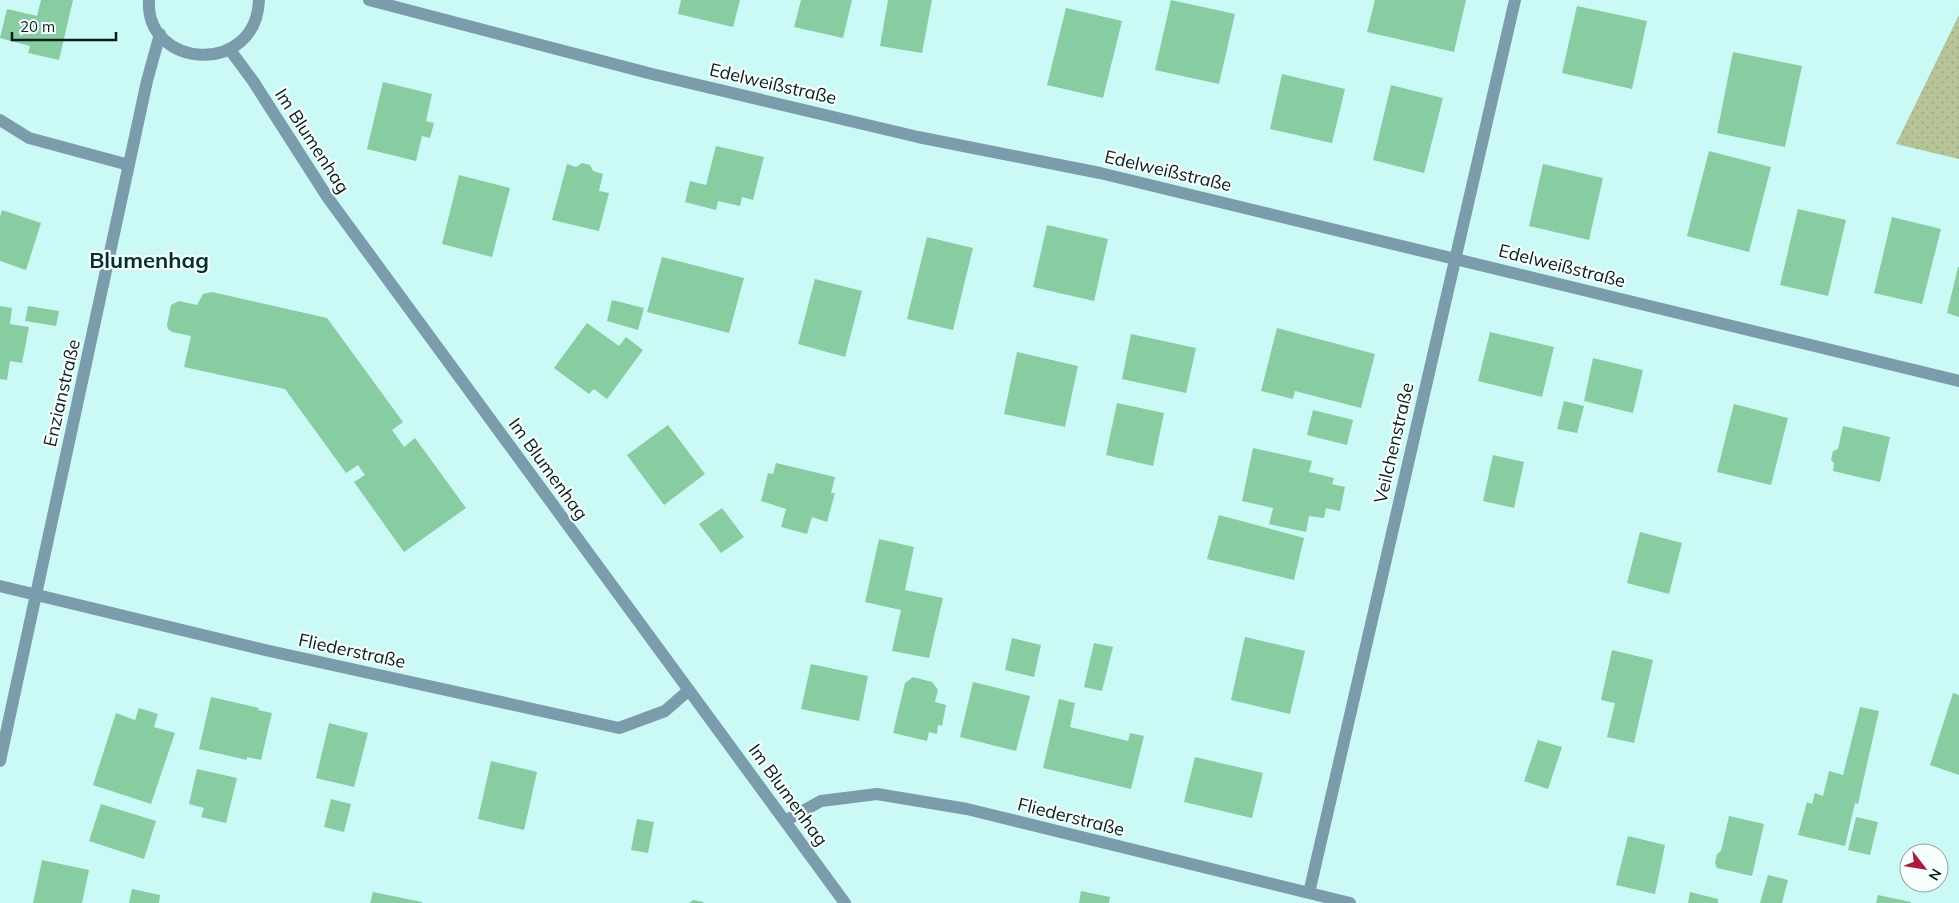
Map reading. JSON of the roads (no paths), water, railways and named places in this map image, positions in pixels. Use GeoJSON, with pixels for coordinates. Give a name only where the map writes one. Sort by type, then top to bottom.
{"type":"FeatureCollection","features":[{"type":"Feature","properties":{"kind":"street"},"geometry":{"type":"LineString","coordinates":[[149,0],[153,21],[160,34],[171,45],[185,52],[200,56],[215,55],[230,50],[244,40],[254,26],[259,0]]}},
{"type":"Feature","properties":{"kind":"street","name":"Edelweißstraße"},"geometry":{"type":"LineString","coordinates":[[369,0],[652,74],[918,137],[1100,173],[1959,381]]}},
{"type":"Feature","properties":{"kind":"street","name":"Veilchenstraße"},"geometry":{"type":"LineString","coordinates":[[1309,894],[1515,0]]}},
{"type":"Feature","properties":{"kind":"street","name":"Enzianstraße"},"geometry":{"type":"LineString","coordinates":[[0,761],[146,81],[160,34]]}},
{"type":"Feature","properties":{"kind":"street","name":"Im Blumenhag"},"geometry":{"type":"LineString","coordinates":[[230,50],[328,198],[845,903]]}},
{"type":"Feature","properties":{"kind":"street"},"geometry":{"type":"LineString","coordinates":[[0,120],[29,138],[129,165]]}},
{"type":"Feature","properties":{"kind":"street","name":"Fliederstraße"},"geometry":{"type":"LineString","coordinates":[[0,586],[265,650],[619,728],[665,711],[689,690]]}},
{"type":"Feature","properties":{"kind":"street","name":"Fliederstraße"},"geometry":{"type":"LineString","coordinates":[[785,821],[821,801],[877,794],[967,809],[1350,903]]}},
{"type":"Feature","properties":{"kind":"district","name":"Blumenhag"},"geometry":{"type":"Point","coordinates":[149,260]}}]}
